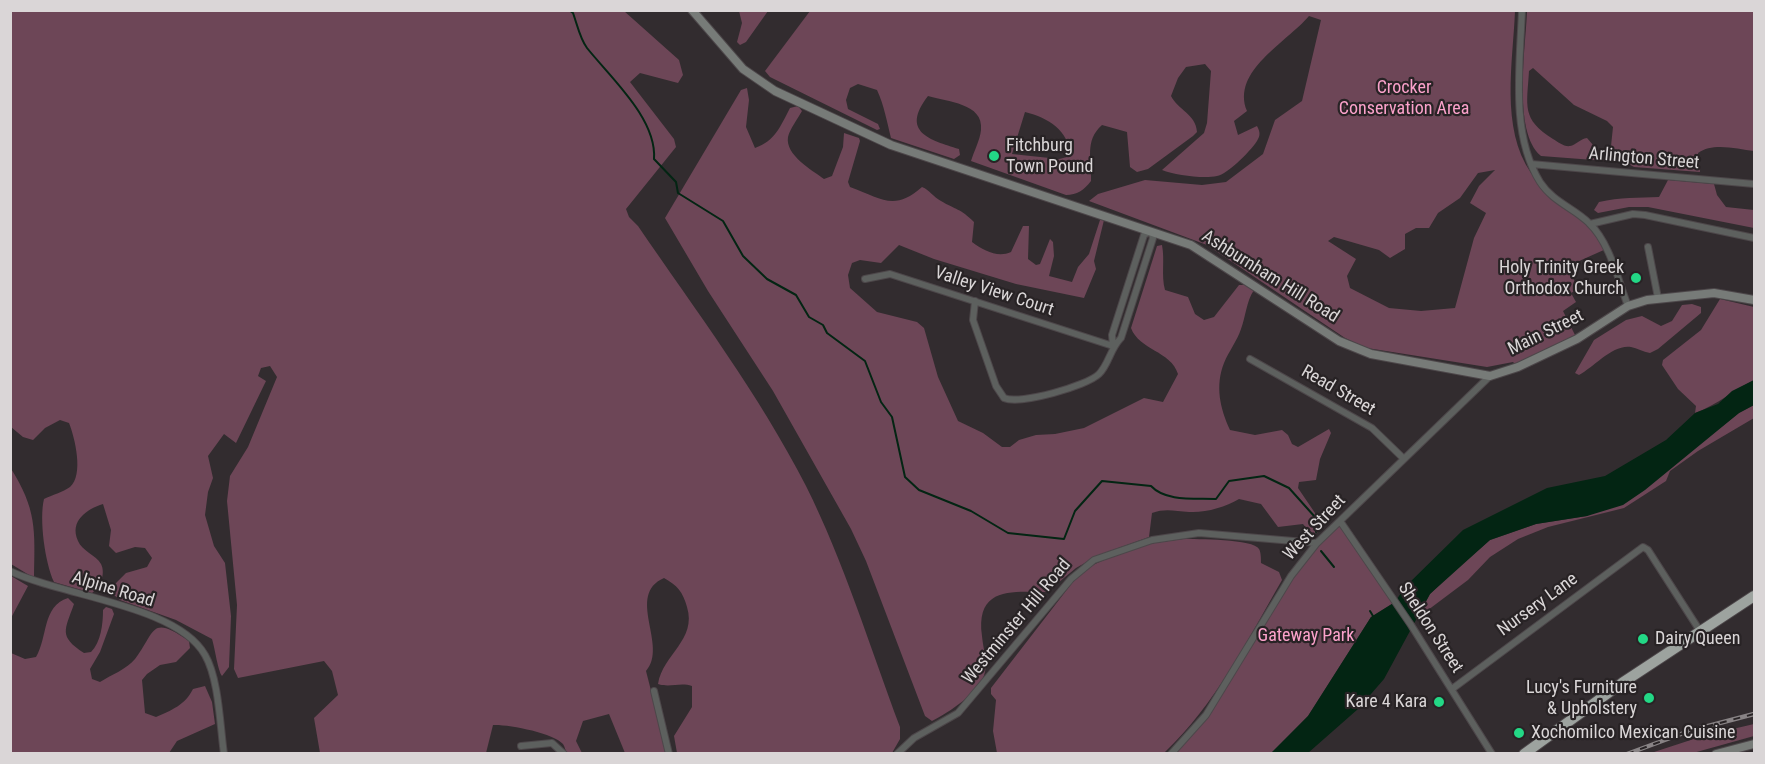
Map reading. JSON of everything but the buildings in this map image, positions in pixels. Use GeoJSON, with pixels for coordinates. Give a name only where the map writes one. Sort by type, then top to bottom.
{"type":"FeatureCollection","features":[{"type":"Feature","properties":{"kind":"highway"},"geometry":{"type":"LineString","coordinates":[[1524,753],[1620,684],[1755,596]]}},
{"type":"Feature","properties":{"kind":"street","name":"Ashburnham Hill Road"},"geometry":{"type":"LineString","coordinates":[[692,10],[742,69],[775,91],[891,145],[1151,231],[1203,252],[1356,350],[1490,376]]}},
{"type":"Feature","properties":{"kind":"street"},"geometry":{"type":"LineString","coordinates":[[1522,10],[1520,107],[1531,164],[1550,194],[1590,224],[1609,256],[1628,306]]}},
{"type":"Feature","properties":{"kind":"street","name":"Arlington Street"},"geometry":{"type":"LineString","coordinates":[[1531,164],[1755,184]]}},
{"type":"Feature","properties":{"kind":"street"},"geometry":{"type":"LineString","coordinates":[[1590,224],[1633,214],[1645,215],[1755,238]]}},
{"type":"Feature","properties":{"kind":"street"},"geometry":{"type":"LineString","coordinates":[[975,301],[972,315],[975,328],[996,386],[1007,400],[1020,401],[1089,381],[1103,369],[1113,346],[1121,338],[1154,238],[1151,231],[1144,235],[1112,335],[1113,346]]}},
{"type":"Feature","properties":{"kind":"street"},"geometry":{"type":"LineString","coordinates":[[1648,246],[1658,298]]}},
{"type":"Feature","properties":{"kind":"street","name":"Valley View Court"},"geometry":{"type":"LineString","coordinates":[[865,279],[890,274],[1113,346]]}},
{"type":"Feature","properties":{"kind":"street","name":"Main Street"},"geometry":{"type":"LineString","coordinates":[[1490,376],[1518,367],[1577,339],[1628,306],[1658,298],[1714,293],[1755,300]]}},
{"type":"Feature","properties":{"kind":"street","name":"Read Street"},"geometry":{"type":"LineString","coordinates":[[1250,359],[1372,428],[1404,459]]}},
{"type":"Feature","properties":{"kind":"street","name":"West Street"},"geometry":{"type":"LineString","coordinates":[[1171,753],[1206,715],[1291,576],[1317,543],[1490,376]]}},
{"type":"Feature","properties":{"kind":"street","name":"Sheldon Street"},"geometry":{"type":"LineString","coordinates":[[1340,521],[1411,625],[1492,753]]}},
{"type":"Feature","properties":{"kind":"street","name":"Westminster Hill Road"},"geometry":{"type":"LineString","coordinates":[[897,753],[914,738],[958,713],[1071,579],[1094,560],[1152,540],[1199,533],[1317,543]]}},
{"type":"Feature","properties":{"kind":"street","name":"Nursery Lane"},"geometry":{"type":"LineString","coordinates":[[1452,689],[1643,547],[1648,550],[1700,631]]}},
{"type":"Feature","properties":{"kind":"street","name":"Alpine Road"},"geometry":{"type":"LineString","coordinates":[[10,572],[45,586],[138,611],[188,636],[206,656],[210,668],[224,753]]}},
{"type":"Feature","properties":{"kind":"street"},"geometry":{"type":"LineString","coordinates":[[654,691],[669,753]]}},
{"type":"Feature","properties":{"kind":"street"},"geometry":{"type":"LineString","coordinates":[[521,746],[552,743],[564,753]]}},
{"type":"Feature","properties":{"kind":"street"},"geometry":{"type":"LineString","coordinates":[[1716,753],[1755,744]]}},
{"type":"Feature","properties":{"kind":"green space"},"geometry":{"type":"Polygon","coordinates":[[[11,11],[624,11],[679,60],[683,75],[678,83],[640,73],[630,82],[674,139],[676,147],[626,209],[629,217],[638,226],[747,386],[806,486],[845,575],[900,727],[900,739],[892,753],[677,753],[674,736],[692,707],[692,686],[658,684],[666,664],[684,638],[689,619],[684,597],[676,586],[664,578],[653,586],[648,596],[647,608],[653,648],[652,661],[646,671],[667,753],[625,753],[609,714],[583,721],[576,741],[582,753],[567,753],[563,744],[558,740],[541,733],[493,725],[486,753],[320,753],[314,718],[338,695],[332,671],[324,661],[238,678],[234,669],[237,605],[227,501],[230,476],[248,447],[277,377],[270,366],[261,368],[258,376],[266,381],[236,443],[224,434],[208,456],[213,478],[208,492],[205,515],[214,546],[225,563],[231,616],[229,667],[222,676],[212,639],[176,620],[120,600],[114,595],[113,586],[126,573],[147,567],[152,558],[145,548],[135,547],[116,553],[109,546],[111,530],[103,504],[91,509],[81,517],[76,527],[80,544],[101,564],[102,576],[97,587],[92,593],[54,582],[44,541],[42,518],[44,499],[70,487],[77,474],[77,456],[69,423],[60,420],[45,428],[33,440],[23,437],[11,427],[11,11]]]}},
{"type":"Feature","properties":{"kind":"green space"},"geometry":{"type":"Polygon","coordinates":[[[739,11],[768,11],[746,42],[740,45],[737,42],[742,23],[739,11]]]}},
{"type":"Feature","properties":{"kind":"green space","name":"Crocker Conservation Area"},"geometry":{"type":"Polygon","coordinates":[[[810,11],[1515,11],[1511,94],[1515,136],[1521,155],[1531,173],[1534,172],[1541,184],[1590,224],[1606,249],[1568,266],[1578,289],[1571,293],[1576,302],[1563,311],[1577,339],[1518,367],[1513,362],[1487,367],[1367,348],[1345,338],[1207,245],[1089,201],[1098,194],[1145,180],[1202,185],[1226,182],[1263,154],[1275,120],[1302,101],[1321,20],[1309,16],[1263,59],[1247,83],[1244,97],[1247,111],[1234,121],[1238,135],[1257,126],[1259,135],[1246,154],[1227,171],[1217,176],[1204,177],[1181,175],[1162,170],[1204,133],[1207,123],[1211,71],[1205,64],[1186,67],[1178,78],[1171,96],[1194,121],[1197,132],[1193,136],[1148,169],[1137,172],[1130,167],[1127,132],[1102,125],[1096,131],[1091,144],[1091,181],[1080,191],[1070,195],[971,161],[981,130],[980,121],[977,114],[963,105],[928,96],[917,118],[922,133],[938,142],[959,149],[960,155],[954,159],[891,138],[877,90],[858,84],[850,88],[846,100],[848,109],[878,124],[880,129],[877,130],[770,77],[765,71],[810,11]],[[1025,112],[1012,154],[1059,159],[1071,156],[1066,139],[1056,127],[1042,118],[1025,112]],[[1495,170],[1478,173],[1460,198],[1438,213],[1429,228],[1416,228],[1405,234],[1405,249],[1390,258],[1379,250],[1334,237],[1328,241],[1356,259],[1347,276],[1350,288],[1389,308],[1421,311],[1455,308],[1474,238],[1486,213],[1470,203],[1479,186],[1495,170]]]}},
{"type":"Feature","properties":{"kind":"green space"},"geometry":{"type":"Polygon","coordinates":[[[1527,11],[1754,11],[1754,151],[1725,147],[1704,150],[1698,153],[1700,172],[1634,167],[1625,162],[1611,146],[1613,127],[1607,121],[1574,105],[1533,68],[1529,71],[1527,103],[1535,125],[1566,146],[1587,138],[1607,161],[1541,156],[1532,144],[1526,128],[1524,109],[1523,66],[1527,11]]]}},
{"type":"Feature","properties":{"kind":"green space"},"geometry":{"type":"Polygon","coordinates":[[[747,88],[749,100],[746,127],[755,148],[772,137],[790,108],[798,106],[802,111],[789,134],[788,144],[800,161],[824,179],[832,176],[843,147],[844,133],[859,138],[848,182],[850,187],[879,198],[895,201],[912,195],[922,187],[969,217],[974,222],[972,242],[996,254],[1011,252],[1023,226],[1029,226],[1028,259],[1036,265],[1040,264],[1050,239],[1053,242],[1054,256],[1049,276],[1072,282],[1078,267],[1089,254],[1100,220],[1104,220],[1094,261],[1096,269],[1084,298],[1016,284],[934,259],[899,245],[881,263],[860,260],[852,263],[848,275],[850,288],[877,312],[917,322],[924,328],[938,377],[958,421],[983,433],[1002,447],[1010,447],[1019,440],[1036,435],[1084,428],[1144,398],[1163,402],[1178,374],[1169,360],[1141,341],[1131,328],[1157,246],[1162,245],[1165,290],[1188,297],[1195,314],[1204,320],[1214,317],[1239,285],[1249,285],[1254,290],[1249,299],[1243,324],[1221,372],[1219,389],[1224,413],[1230,430],[1255,435],[1282,430],[1288,435],[1292,444],[1298,447],[1329,429],[1331,433],[1320,459],[1316,480],[1299,482],[1298,488],[1315,513],[1320,531],[1312,535],[1303,524],[1278,527],[1261,504],[1239,499],[1222,507],[1202,512],[1166,510],[1152,513],[1149,537],[1099,555],[1076,568],[1047,592],[1011,592],[991,600],[981,619],[986,663],[982,680],[971,694],[947,712],[932,721],[925,716],[866,561],[851,529],[773,391],[708,291],[665,218],[741,90],[747,88]]]}},
{"type":"Feature","properties":{"kind":"green space"},"geometry":{"type":"Polygon","coordinates":[[[1668,180],[1714,184],[1717,195],[1726,207],[1754,210],[1754,228],[1648,207],[1629,207],[1598,213],[1594,210],[1599,202],[1607,200],[1659,197],[1668,180]]]}},
{"type":"Feature","properties":{"kind":"green space"},"geometry":{"type":"Polygon","coordinates":[[[1720,299],[1754,307],[1754,380],[1695,413],[1696,406],[1678,389],[1662,365],[1663,360],[1701,330],[1720,299]]]}},
{"type":"Feature","properties":{"kind":"green space"},"geometry":{"type":"Polygon","coordinates":[[[1692,304],[1701,307],[1701,313],[1658,349],[1650,353],[1631,347],[1617,349],[1579,375],[1575,373],[1594,340],[1626,320],[1642,316],[1661,326],[1672,321],[1682,305],[1692,304]]]}},
{"type":"Feature","properties":{"kind":"green space"},"geometry":{"type":"Polygon","coordinates":[[[1754,405],[1754,418],[1698,451],[1670,471],[1666,481],[1624,508],[1548,527],[1518,539],[1490,557],[1468,580],[1416,619],[1430,594],[1490,540],[1536,524],[1587,516],[1688,453],[1739,413],[1754,405]]]}},
{"type":"Feature","properties":{"kind":"green space"},"geometry":{"type":"Polygon","coordinates":[[[10,467],[30,508],[34,533],[34,578],[11,564],[10,467]]]}},
{"type":"Feature","properties":{"kind":"green space","name":"Gateway Park"},"geometry":{"type":"Polygon","coordinates":[[[1340,521],[1395,602],[1371,617],[1308,716],[1270,754],[1171,754],[1207,715],[1291,576],[1340,521]]]}},
{"type":"Feature","properties":{"kind":"green space"},"geometry":{"type":"Polygon","coordinates":[[[1183,539],[1224,540],[1255,546],[1260,550],[1261,563],[1279,572],[1282,580],[1215,693],[1182,734],[1164,753],[997,753],[993,731],[996,700],[991,694],[991,688],[1079,574],[1127,550],[1183,539]]]}},
{"type":"Feature","properties":{"kind":"green space"},"geometry":{"type":"Polygon","coordinates":[[[11,576],[28,586],[11,618],[11,576]]]}},
{"type":"Feature","properties":{"kind":"green space"},"geometry":{"type":"Polygon","coordinates":[[[68,598],[74,604],[66,626],[67,637],[84,653],[91,652],[97,643],[102,627],[103,610],[106,607],[112,609],[114,614],[100,652],[90,669],[92,679],[100,682],[132,663],[155,629],[167,628],[189,641],[190,648],[176,662],[160,665],[142,680],[145,713],[156,717],[182,703],[193,689],[205,686],[212,702],[215,724],[177,741],[169,753],[11,754],[11,653],[25,659],[36,657],[50,615],[60,602],[68,598]]]}},
{"type":"Feature","properties":{"kind":"green space"},"geometry":{"type":"Polygon","coordinates":[[[1754,724],[1754,736],[1693,753],[1651,753],[1703,736],[1754,724]]]}},
{"type":"Feature","properties":{"kind":"shaded area"},"geometry":{"type":"Polygon","coordinates":[[[1754,380],[1754,405],[1739,413],[1645,490],[1623,505],[1587,516],[1536,524],[1490,540],[1430,594],[1384,679],[1358,709],[1308,753],[1270,754],[1308,716],[1371,617],[1395,602],[1405,587],[1463,530],[1547,488],[1605,476],[1666,440],[1695,413],[1718,404],[1732,391],[1754,380]]]}},
{"type":"Feature","properties":{"kind":"waterway"},"geometry":{"type":"LineString","coordinates":[[569,10],[573,13],[587,48],[620,86],[640,114],[653,144],[654,159],[676,182],[678,193],[723,221],[743,256],[767,279],[796,295],[809,317],[823,325],[827,333],[865,361],[881,402],[892,417],[905,477],[919,490],[971,511],[1008,533],[1064,539],[1075,511],[1102,481],[1151,486],[1173,497],[1216,499],[1229,481],[1264,476],[1289,488],[1315,517],[1316,532]]}},
{"type":"Feature","properties":{"kind":"waterway"},"geometry":{"type":"LineString","coordinates":[[1321,551],[1334,567]]}},
{"type":"Feature","properties":{"kind":"waterway"},"geometry":{"type":"LineString","coordinates":[[1370,611],[1373,616]]}},
{"type":"Feature","properties":{"kind":"railway"},"geometry":{"type":"LineString","coordinates":[[1627,754],[1689,731],[1754,714]]}},
{"type":"Feature","properties":{"kind":"place","name":"Fitchburg Town Pound"},"geometry":{"type":"Point","coordinates":[994,156]}},
{"type":"Feature","properties":{"kind":"place","name":"Holy Trinity Greek Orthodox Church"},"geometry":{"type":"Point","coordinates":[1636,278]}},
{"type":"Feature","properties":{"kind":"place","name":"Dairy Queen"},"geometry":{"type":"Point","coordinates":[1643,639]}},
{"type":"Feature","properties":{"kind":"place","name":"Lucy's Furniture & Upholstery"},"geometry":{"type":"Point","coordinates":[1649,698]}},
{"type":"Feature","properties":{"kind":"place","name":"Kare 4 Kara"},"geometry":{"type":"Point","coordinates":[1439,702]}},
{"type":"Feature","properties":{"kind":"place","name":"Xochomilco Mexican Cuisine"},"geometry":{"type":"Point","coordinates":[1519,733]}}]}
